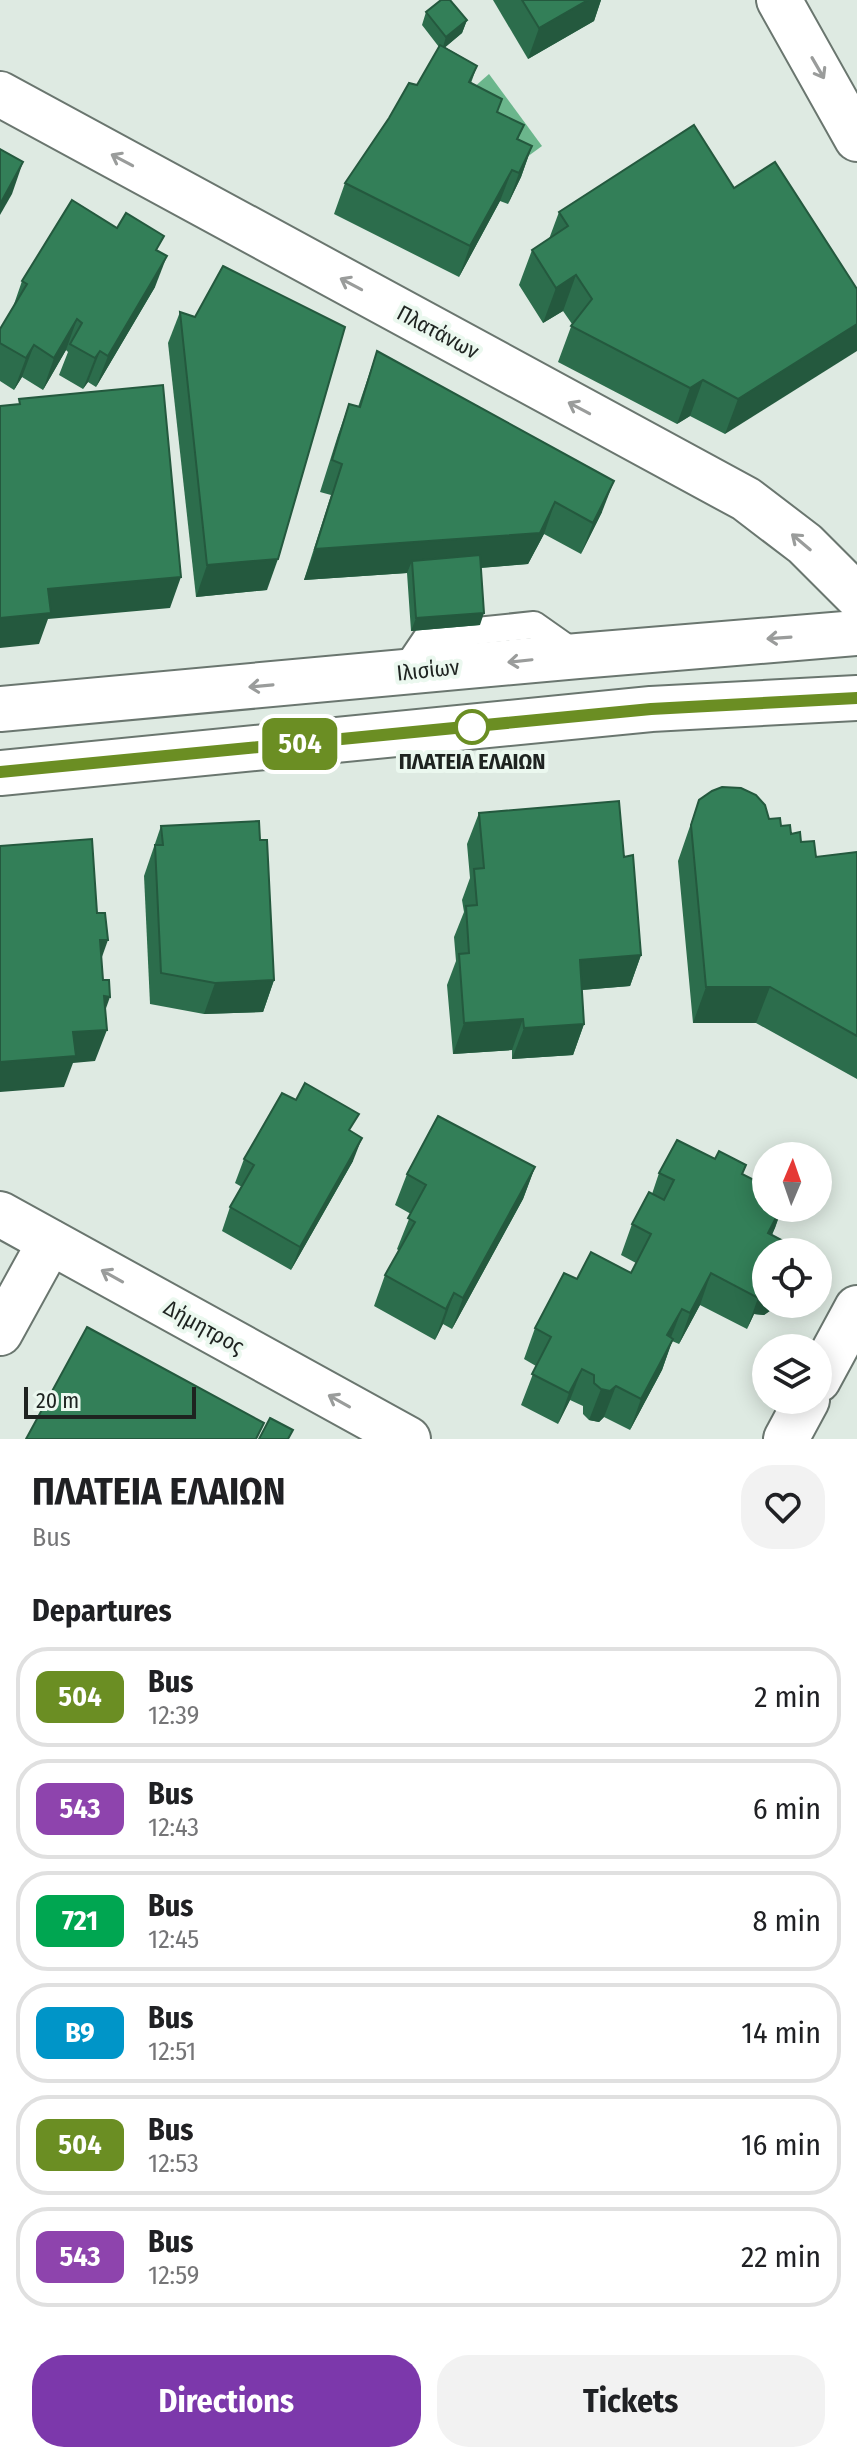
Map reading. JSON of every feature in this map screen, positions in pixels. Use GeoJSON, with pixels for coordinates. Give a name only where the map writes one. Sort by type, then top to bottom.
{"type":"FeatureCollection","features":[{"type":"Feature","properties":{"kind":"street"},"geometry":{"type":"LineString","coordinates":[[779,0],[857,139]]}},
{"type":"Feature","properties":{"kind":"street","name":"Πλατάνων"},"geometry":{"type":"LineString","coordinates":[[0,94],[746,499],[805,544],[857,596]]}},
{"type":"Feature","properties":{"kind":"street","name":"Ιλισίων"},"geometry":{"type":"LineString","coordinates":[[0,709],[857,633]]}},
{"type":"Feature","properties":{"kind":"street"},"geometry":{"type":"LineString","coordinates":[[0,773],[651,709],[857,698]]}},
{"type":"Feature","properties":{"kind":"street","name":"Δήμητρος"},"geometry":{"type":"LineString","coordinates":[[0,1214],[408,1439]]}},
{"type":"Feature","properties":{"kind":"street"},"geometry":{"type":"LineString","coordinates":[[0,1333],[50,1242]]}},
{"type":"Feature","properties":{"kind":"street"},"geometry":{"type":"LineString","coordinates":[[832,1354],[857,1308]]}},
{"type":"Feature","properties":{"kind":"street"},"geometry":{"type":"LineString","coordinates":[[786,1439],[799,1414]]}},
{"type":"Feature","properties":{"kind":"shaded area"},"geometry":{"type":"Polygon","coordinates":[[[489,74],[542,146],[527,157],[472,89],[489,74]]]}},
{"type":"Feature","properties":{"kind":"building"},"geometry":{"type":"Polygon","coordinates":[[[441,0],[450,0],[467,20],[446,37],[426,12],[441,0]]]}},
{"type":"Feature","properties":{"kind":"building"},"geometry":{"type":"Polygon","coordinates":[[[522,0],[588,0],[539,28],[522,0]]]}},
{"type":"Feature","properties":{"kind":"building"},"geometry":{"type":"Polygon","coordinates":[[[440,45],[477,66],[469,82],[502,99],[497,112],[524,125],[517,139],[532,146],[519,173],[512,170],[470,246],[345,183],[409,83],[417,85],[440,45]]]}},
{"type":"Feature","properties":{"kind":"building"},"geometry":{"type":"Polygon","coordinates":[[[694,125],[734,188],[775,162],[857,289],[857,324],[738,399],[703,380],[690,388],[571,326],[592,299],[576,275],[556,288],[532,250],[568,226],[559,212],[694,125]]]}},
{"type":"Feature","properties":{"kind":"building"},"geometry":{"type":"Polygon","coordinates":[[[0,149],[23,162],[0,204],[0,149]]]}},
{"type":"Feature","properties":{"kind":"building"},"geometry":{"type":"Polygon","coordinates":[[[72,200],[117,228],[126,213],[164,236],[156,250],[167,256],[108,356],[100,351],[95,358],[70,344],[82,323],[77,319],[54,358],[34,345],[26,358],[0,343],[0,329],[27,284],[22,281],[72,200]]]}},
{"type":"Feature","properties":{"kind":"building"},"geometry":{"type":"Polygon","coordinates":[[[223,266],[345,327],[278,559],[207,565],[180,312],[195,317],[223,266]]]}},
{"type":"Feature","properties":{"kind":"building"},"geometry":{"type":"Polygon","coordinates":[[[377,351],[614,481],[593,523],[555,502],[540,533],[315,549],[342,464],[332,460],[349,404],[360,407],[377,351]]]}},
{"type":"Feature","properties":{"kind":"building"},"geometry":{"type":"Polygon","coordinates":[[[163,385],[181,577],[48,589],[51,613],[0,618],[0,406],[20,404],[19,399],[163,385]]]}},
{"type":"Feature","properties":{"kind":"building"},"geometry":{"type":"Polygon","coordinates":[[[480,555],[484,613],[416,618],[412,561],[480,555]]]}},
{"type":"Feature","properties":{"kind":"building"},"geometry":{"type":"Polygon","coordinates":[[[722,787],[741,788],[756,795],[765,805],[769,819],[780,818],[781,826],[790,825],[791,834],[800,832],[801,842],[814,841],[816,857],[857,852],[857,1036],[770,987],[706,987],[691,825],[699,800],[722,787]]]}},
{"type":"Feature","properties":{"kind":"building"},"geometry":{"type":"Polygon","coordinates":[[[619,801],[624,857],[633,855],[641,955],[580,960],[584,1024],[524,1028],[523,1019],[464,1023],[459,954],[469,953],[466,906],[477,905],[474,869],[484,868],[479,813],[619,801]]]}},
{"type":"Feature","properties":{"kind":"building"},"geometry":{"type":"Polygon","coordinates":[[[259,821],[260,840],[267,840],[274,980],[215,983],[161,973],[155,845],[163,845],[161,826],[259,821]]]}},
{"type":"Feature","properties":{"kind":"building"},"geometry":{"type":"Polygon","coordinates":[[[92,839],[97,913],[105,913],[108,940],[100,940],[103,980],[109,980],[110,997],[104,996],[107,1030],[73,1032],[76,1056],[0,1062],[0,846],[92,839]]]}},
{"type":"Feature","properties":{"kind":"building"},"geometry":{"type":"Polygon","coordinates":[[[305,1083],[359,1114],[349,1130],[362,1138],[300,1247],[230,1207],[254,1165],[244,1159],[282,1093],[296,1100],[305,1083]]]}},
{"type":"Feature","properties":{"kind":"building"},"geometry":{"type":"Polygon","coordinates":[[[438,1116],[535,1167],[463,1298],[454,1293],[446,1309],[385,1275],[415,1222],[408,1218],[426,1185],[407,1174],[438,1116]]]}},
{"type":"Feature","properties":{"kind":"building"},"geometry":{"type":"Polygon","coordinates":[[[677,1140],[715,1159],[719,1151],[746,1165],[742,1174],[752,1179],[752,1222],[774,1222],[768,1233],[778,1238],[752,1238],[752,1295],[711,1273],[690,1313],[682,1309],[667,1335],[673,1339],[641,1399],[616,1386],[610,1391],[601,1389],[594,1383],[594,1375],[582,1369],[569,1393],[532,1374],[551,1337],[535,1328],[564,1273],[577,1279],[591,1252],[631,1273],[651,1234],[632,1224],[649,1192],[664,1200],[674,1180],[659,1173],[677,1140]]]}},
{"type":"Feature","properties":{"kind":"building"},"geometry":{"type":"Polygon","coordinates":[[[87,1327],[264,1423],[256,1439],[26,1439],[87,1327]]]}},
{"type":"Feature","properties":{"kind":"building"},"geometry":{"type":"Polygon","coordinates":[[[270,1418],[293,1430],[288,1439],[259,1439],[270,1418]]]}},
{"type":"Feature","properties":{"kind":"bus line","name":"504"},"geometry":{"type":"LineString","coordinates":[[0,772],[651,709],[857,698]]}},
{"type":"Feature","properties":{"kind":"place","name":"ΠΛΑΤΕΙΑ ΕΛΑΙΩΝ"},"geometry":{"type":"Point","coordinates":[472,727]}}]}
